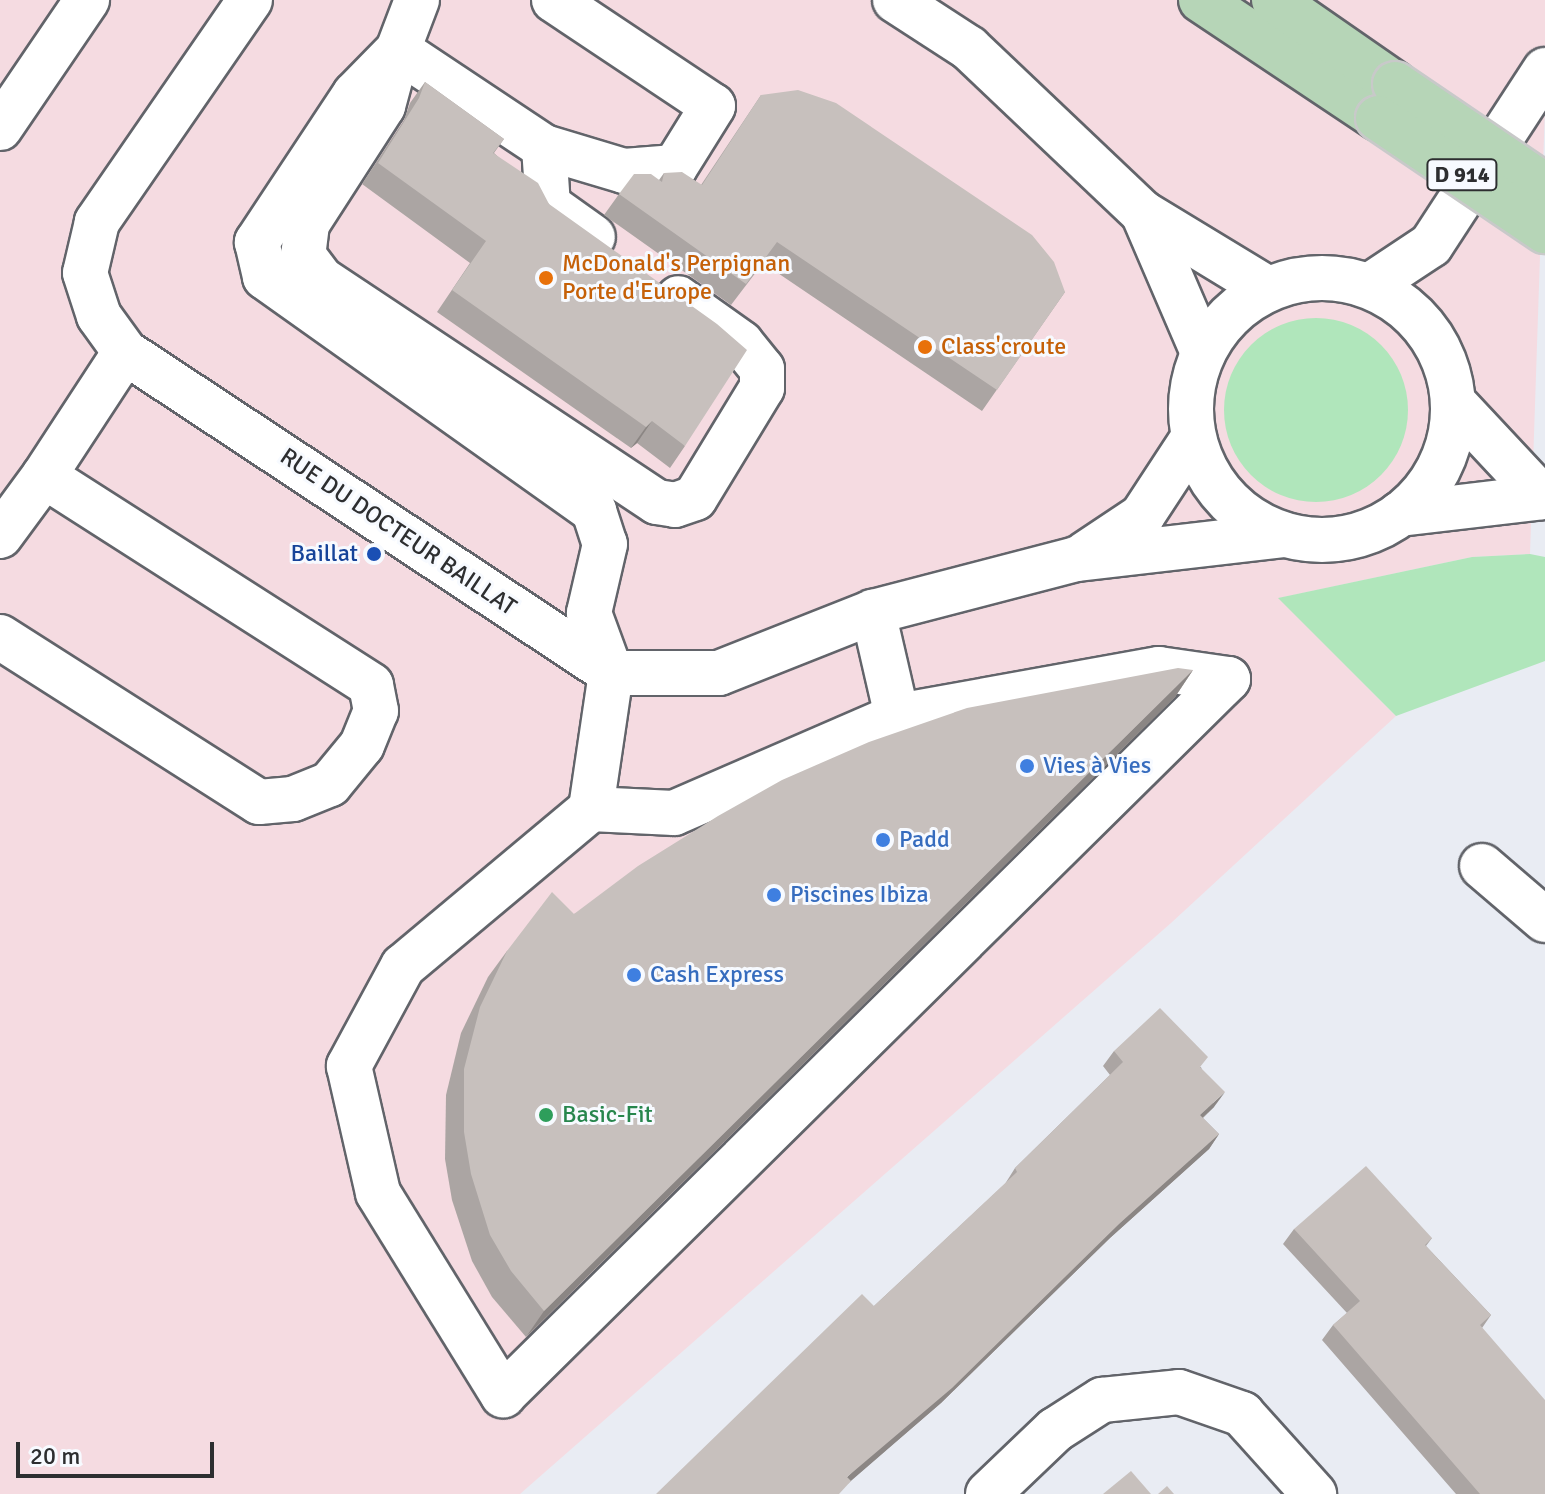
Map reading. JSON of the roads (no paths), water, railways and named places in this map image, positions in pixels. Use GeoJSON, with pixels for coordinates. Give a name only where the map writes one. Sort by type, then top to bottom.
{"type":"FeatureCollection","features":[{"type":"Feature","properties":{"kind":"main road","name":"D 914"},"geometry":{"type":"LineString","coordinates":[[1201,0],[1545,186]]}},
{"type":"Feature","properties":{"kind":"main road","name":"D 914"},"geometry":{"type":"LineString","coordinates":[[1274,0],[1387,101],[1545,231]]}},
{"type":"Feature","properties":{"kind":"street"},"geometry":{"type":"LineString","coordinates":[[0,128],[87,0]]}},
{"type":"Feature","properties":{"kind":"street"},"geometry":{"type":"LineString","coordinates":[[417,0],[398,50],[383,106],[307,224],[303,255],[321,279],[657,502],[675,505],[695,498],[762,388],[762,369],[741,343],[548,205],[544,147]]}},
{"type":"Feature","properties":{"kind":"street"},"geometry":{"type":"LineString","coordinates":[[398,50],[544,147],[624,171],[675,167],[713,106],[554,0]]}},
{"type":"Feature","properties":{"kind":"street"},"geometry":{"type":"LineString","coordinates":[[895,0],[969,48],[1143,213],[1268,289]]}},
{"type":"Feature","properties":{"kind":"street","name":"RUE DU DOCTEUR BAILLAT"},"geometry":{"type":"LineString","coordinates":[[244,2],[97,222],[85,273],[99,316],[125,352],[611,673]]}},
{"type":"Feature","properties":{"kind":"street"},"geometry":{"type":"LineString","coordinates":[[398,50],[355,94],[257,242],[265,277],[594,511],[605,544],[589,613],[611,673],[591,809],[403,966],[349,1066],[378,1193],[503,1395],[1228,679],[1159,669],[897,716],[674,813],[591,809]]}},
{"type":"Feature","properties":{"kind":"street"},"geometry":{"type":"LineString","coordinates":[[1369,286],[1431,245],[1545,70]]}},
{"type":"Feature","properties":{"kind":"street"},"geometry":{"type":"LineString","coordinates":[[1143,213],[1203,352]]}},
{"type":"Feature","properties":{"kind":"street"},"geometry":{"type":"LineString","coordinates":[[1429,332],[1431,245]]}},
{"type":"Feature","properties":{"kind":"street"},"geometry":{"type":"LineString","coordinates":[[611,673],[719,673],[873,612],[1076,559],[1285,535],[1326,540],[1365,533],[1400,514],[1430,483],[1448,445],[1454,403],[1446,366],[1429,332],[1402,304],[1369,286],[1335,278],[1301,279],[1268,289],[1230,314],[1203,352],[1191,394],[1193,438],[1205,471],[1227,499],[1253,521],[1285,535]]}},
{"type":"Feature","properties":{"kind":"street"},"geometry":{"type":"LineString","coordinates":[[0,536],[44,476],[125,352]]}},
{"type":"Feature","properties":{"kind":"street"},"geometry":{"type":"LineString","coordinates":[[1454,403],[1544,497]]}},
{"type":"Feature","properties":{"kind":"street"},"geometry":{"type":"LineString","coordinates":[[1076,559],[1142,516],[1193,438]]}},
{"type":"Feature","properties":{"kind":"street"},"geometry":{"type":"LineString","coordinates":[[0,637],[259,802],[293,799],[330,784],[362,745],[376,711],[371,685],[44,476]]}},
{"type":"Feature","properties":{"kind":"street"},"geometry":{"type":"LineString","coordinates":[[1400,514],[1544,497]]}},
{"type":"Feature","properties":{"kind":"street"},"geometry":{"type":"LineString","coordinates":[[873,612],[897,716]]}},
{"type":"Feature","properties":{"kind":"street"},"geometry":{"type":"LineString","coordinates":[[1482,866],[1545,920]]}},
{"type":"Feature","properties":{"kind":"street"},"geometry":{"type":"LineString","coordinates":[[988,1494],[1055,1430],[1102,1400],[1179,1392],[1242,1414],[1314,1494]]}},
{"type":"Feature","properties":{"kind":"place","name":"McDonald's Perpignan Porte d'Europe"},"geometry":{"type":"Point","coordinates":[546,278]}},
{"type":"Feature","properties":{"kind":"place","name":"Class'croute"},"geometry":{"type":"Point","coordinates":[925,347]}},
{"type":"Feature","properties":{"kind":"place","name":"Baillat"},"geometry":{"type":"Point","coordinates":[374,554]}},
{"type":"Feature","properties":{"kind":"place","name":"Vies à Vies"},"geometry":{"type":"Point","coordinates":[1027,766]}},
{"type":"Feature","properties":{"kind":"place","name":"Padd"},"geometry":{"type":"Point","coordinates":[883,840]}},
{"type":"Feature","properties":{"kind":"place","name":"Piscines Ibiza"},"geometry":{"type":"Point","coordinates":[774,895]}},
{"type":"Feature","properties":{"kind":"place","name":"Cash Express"},"geometry":{"type":"Point","coordinates":[634,975]}},
{"type":"Feature","properties":{"kind":"place","name":"Basic-Fit"},"geometry":{"type":"Point","coordinates":[546,1115]}}]}
